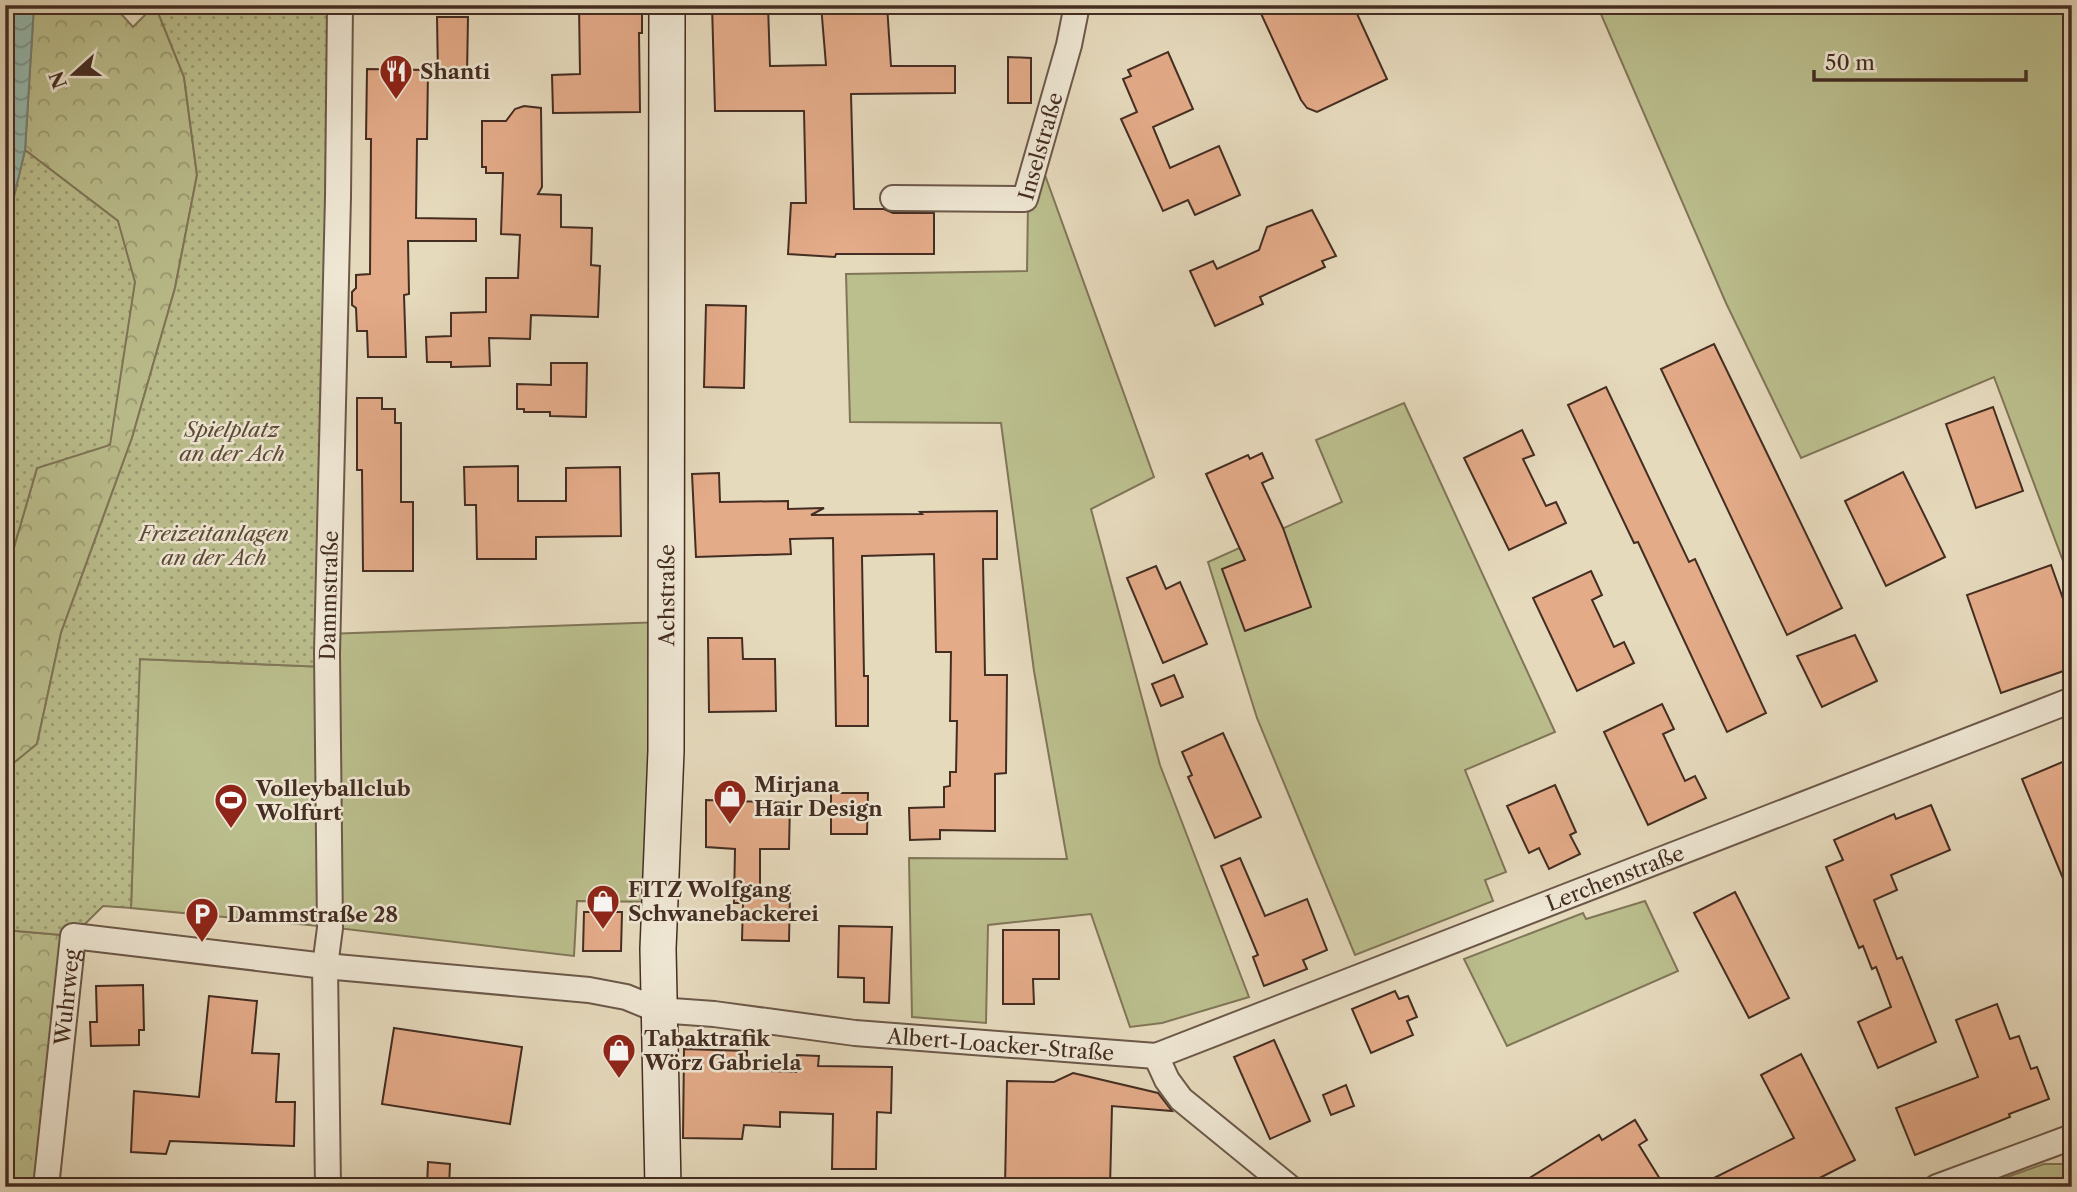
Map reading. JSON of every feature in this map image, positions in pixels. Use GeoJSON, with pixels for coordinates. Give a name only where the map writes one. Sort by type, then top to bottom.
{"type":"FeatureCollection","features":[{"type":"Feature","properties":{"kind":"main road","name":"Achstraße"},"geometry":{"type":"LineString","coordinates":[[663,1187],[658,949],[666,751],[667,5]]}},
{"type":"Feature","properties":{"kind":"street","name":"Dammstraße"},"geometry":{"type":"LineString","coordinates":[[328,1187],[325,966],[330,928],[327,653],[340,5]]}},
{"type":"Feature","properties":{"kind":"street","name":"Inselstraße"},"geometry":{"type":"LineString","coordinates":[[893,198],[1025,199],[1069,45],[1077,5]]}},
{"type":"Feature","properties":{"kind":"street","name":"Lerchenstraße"},"geometry":{"type":"LineString","coordinates":[[1156,1056],[2072,701]]}},
{"type":"Feature","properties":{"kind":"street","name":"Wuhrweg"},"geometry":{"type":"LineString","coordinates":[[46,1187],[73,936],[325,966]]}},
{"type":"Feature","properties":{"kind":"street","name":"Albert-Loacker-Straße"},"geometry":{"type":"LineString","coordinates":[[325,966],[589,990],[626,997],[658,1010],[714,1014],[855,1033],[1156,1056]]}},
{"type":"Feature","properties":{"kind":"street"},"geometry":{"type":"LineString","coordinates":[[1156,1056],[1167,1080],[1181,1099],[1289,1187]]}},
{"type":"Feature","properties":{"kind":"street"},"geometry":{"type":"LineString","coordinates":[[1937,1187],[2072,1137]]}},
{"type":"Feature","properties":{"kind":"green space"},"geometry":{"type":"Polygon","coordinates":[[[34,5],[113,5],[133,27],[155,5],[184,77],[197,175],[175,288],[132,438],[61,633],[37,744],[5,771],[5,578],[37,468],[110,444],[118,221],[25,150],[34,5]]]}},
{"type":"Feature","properties":{"kind":"green space","name":"Freizeitanlagen an der Ach"},"geometry":{"type":"Polygon","coordinates":[[[155,5],[340,5],[326,667],[140,659],[131,908],[103,906],[73,936],[5,930],[5,770],[37,744],[61,633],[132,438],[175,288],[197,175],[184,77],[155,5]]]}},
{"type":"Feature","properties":{"kind":"green space"},"geometry":{"type":"Polygon","coordinates":[[[1597,5],[2072,5],[2072,585],[1994,377],[1801,458],[1726,303],[1597,5]]]}},
{"type":"Feature","properties":{"kind":"green space"},"geometry":{"type":"Polygon","coordinates":[[[25,150],[118,221],[135,282],[110,445],[37,468],[5,578],[5,234],[25,150]]]}},
{"type":"Feature","properties":{"kind":"green space"},"geometry":{"type":"Polygon","coordinates":[[[1041,164],[1154,477],[1091,509],[1160,765],[1249,997],[1162,1023],[1130,1027],[1091,914],[988,925],[986,1023],[912,1017],[909,858],[1067,859],[1034,671],[1001,423],[850,422],[846,274],[1027,271],[1028,204],[1041,164]]]}},
{"type":"Feature","properties":{"kind":"green space"},"geometry":{"type":"Polygon","coordinates":[[[1404,403],[1555,732],[1465,770],[1506,872],[1485,880],[1493,901],[1355,955],[1257,718],[1208,562],[1342,502],[1316,440],[1404,403]]]}},
{"type":"Feature","properties":{"kind":"green space"},"geometry":{"type":"Polygon","coordinates":[[[663,622],[661,902],[577,901],[574,956],[329,927],[131,908],[139,659],[326,667],[326,634],[663,622]]]}},
{"type":"Feature","properties":{"kind":"green space"},"geometry":{"type":"Polygon","coordinates":[[[1645,901],[1678,971],[1507,1046],[1464,959],[1583,913],[1586,919],[1645,901]]]}},
{"type":"Feature","properties":{"kind":"green space"},"geometry":{"type":"Polygon","coordinates":[[[5,930],[73,936],[41,1187],[5,1187],[5,930]]]}},
{"type":"Feature","properties":{"kind":"green space"},"geometry":{"type":"Polygon","coordinates":[[[2044,1164],[2072,1164],[2072,1187],[1979,1187],[2044,1164]]]}},
{"type":"Feature","properties":{"kind":"water"},"geometry":{"type":"Polygon","coordinates":[[[5,5],[34,5],[25,150],[5,234],[5,5]]]}},
{"type":"Feature","properties":{"kind":"building"},"geometry":{"type":"Polygon","coordinates":[[[579,5],[642,5],[642,33],[639,33],[640,112],[553,113],[552,75],[580,74],[579,5]]]}},
{"type":"Feature","properties":{"kind":"building"},"geometry":{"type":"Polygon","coordinates":[[[712,5],[768,5],[770,66],[826,65],[821,5],[887,5],[891,66],[955,66],[955,93],[851,94],[854,209],[934,213],[934,254],[836,254],[835,257],[788,254],[791,203],[806,203],[804,111],[715,111],[712,5]]]}},
{"type":"Feature","properties":{"kind":"building"},"geometry":{"type":"Polygon","coordinates":[[[1257,5],[1353,5],[1387,79],[1317,112],[1307,108],[1257,5]]]}},
{"type":"Feature","properties":{"kind":"building"},"geometry":{"type":"Polygon","coordinates":[[[437,17],[468,17],[467,75],[438,76],[437,17]]]}},
{"type":"Feature","properties":{"kind":"building"},"geometry":{"type":"Polygon","coordinates":[[[1168,52],[1193,109],[1153,127],[1170,168],[1219,146],[1240,195],[1195,215],[1188,200],[1163,211],[1121,119],[1137,112],[1123,79],[1131,76],[1128,70],[1168,52]]]}},
{"type":"Feature","properties":{"kind":"building"},"geometry":{"type":"Polygon","coordinates":[[[1008,57],[1031,58],[1031,103],[1008,103],[1008,57]]]}},
{"type":"Feature","properties":{"kind":"building"},"geometry":{"type":"Polygon","coordinates":[[[367,69],[428,70],[427,139],[417,139],[416,218],[476,219],[476,241],[408,241],[409,294],[404,295],[406,357],[368,357],[367,331],[357,331],[356,308],[352,305],[356,275],[370,274],[371,139],[366,139],[367,69]]]}},
{"type":"Feature","properties":{"kind":"building"},"geometry":{"type":"Polygon","coordinates":[[[524,106],[541,108],[542,187],[538,194],[561,195],[561,227],[592,228],[591,265],[600,266],[598,317],[531,315],[530,339],[489,338],[490,366],[451,367],[451,362],[427,362],[426,337],[451,336],[451,313],[486,312],[486,278],[518,278],[520,235],[501,234],[503,173],[486,173],[486,167],[482,167],[482,121],[506,121],[515,109],[524,106]]]}},
{"type":"Feature","properties":{"kind":"building"},"geometry":{"type":"Polygon","coordinates":[[[1312,210],[1336,256],[1322,261],[1325,267],[1260,297],[1263,304],[1215,326],[1190,271],[1213,261],[1217,269],[1259,250],[1267,227],[1312,210]]]}},
{"type":"Feature","properties":{"kind":"building"},"geometry":{"type":"Polygon","coordinates":[[[706,305],[746,306],[744,388],[704,387],[706,305]]]}},
{"type":"Feature","properties":{"kind":"building"},"geometry":{"type":"Polygon","coordinates":[[[1714,344],[1842,608],[1787,635],[1661,369],[1714,344]]]}},
{"type":"Feature","properties":{"kind":"building"},"geometry":{"type":"Polygon","coordinates":[[[551,363],[587,363],[586,417],[550,416],[550,412],[524,412],[524,409],[517,409],[517,384],[551,385],[551,363]]]}},
{"type":"Feature","properties":{"kind":"building"},"geometry":{"type":"Polygon","coordinates":[[[1606,387],[1689,562],[1695,559],[1766,713],[1727,732],[1638,542],[1634,543],[1568,405],[1606,387]]]}},
{"type":"Feature","properties":{"kind":"building"},"geometry":{"type":"Polygon","coordinates":[[[357,398],[382,398],[382,409],[395,409],[395,423],[401,423],[401,502],[413,502],[413,571],[363,571],[362,470],[357,470],[357,398]]]}},
{"type":"Feature","properties":{"kind":"building"},"geometry":{"type":"Polygon","coordinates":[[[1993,407],[2023,491],[1976,508],[1946,424],[1993,407]]]}},
{"type":"Feature","properties":{"kind":"building"},"geometry":{"type":"Polygon","coordinates":[[[1522,430],[1534,455],[1523,459],[1546,506],[1556,502],[1566,523],[1509,550],[1464,458],[1522,430]]]}},
{"type":"Feature","properties":{"kind":"building"},"geometry":{"type":"Polygon","coordinates":[[[1262,453],[1273,478],[1262,483],[1283,528],[1311,607],[1245,631],[1222,569],[1245,560],[1206,474],[1248,455],[1250,459],[1262,453]]]}},
{"type":"Feature","properties":{"kind":"building"},"geometry":{"type":"Polygon","coordinates":[[[518,466],[518,501],[566,501],[566,468],[620,467],[621,536],[536,537],[536,559],[477,559],[476,505],[465,505],[464,467],[518,466]]]}},
{"type":"Feature","properties":{"kind":"building"},"geometry":{"type":"Polygon","coordinates":[[[1903,472],[1945,557],[1886,586],[1845,501],[1903,472]]]}},
{"type":"Feature","properties":{"kind":"building"},"geometry":{"type":"Polygon","coordinates":[[[719,473],[720,502],[788,501],[788,509],[824,508],[811,515],[997,511],[997,559],[983,559],[985,675],[1007,675],[1006,773],[995,774],[995,831],[940,830],[940,839],[910,840],[909,808],[944,807],[944,787],[950,786],[950,772],[956,772],[957,721],[950,721],[951,652],[936,652],[934,554],[862,556],[864,676],[868,676],[868,726],[836,726],[833,538],[790,539],[791,554],[696,557],[692,474],[719,473]]]}},
{"type":"Feature","properties":{"kind":"building"},"geometry":{"type":"Polygon","coordinates":[[[2051,565],[2072,624],[2072,668],[2001,693],[1967,595],[2051,565]]]}},
{"type":"Feature","properties":{"kind":"building"},"geometry":{"type":"Polygon","coordinates":[[[1156,566],[1166,589],[1180,582],[1207,644],[1163,663],[1127,578],[1156,566]]]}},
{"type":"Feature","properties":{"kind":"building"},"geometry":{"type":"Polygon","coordinates":[[[1591,571],[1602,595],[1592,600],[1614,647],[1624,642],[1634,663],[1577,691],[1533,598],[1591,571]]]}},
{"type":"Feature","properties":{"kind":"building"},"geometry":{"type":"Polygon","coordinates":[[[1855,635],[1877,681],[1822,707],[1797,656],[1855,635]]]}},
{"type":"Feature","properties":{"kind":"building"},"geometry":{"type":"Polygon","coordinates":[[[708,638],[742,638],[743,659],[775,659],[776,711],[709,712],[708,638]]]}},
{"type":"Feature","properties":{"kind":"building"},"geometry":{"type":"Polygon","coordinates":[[[1174,675],[1183,697],[1161,706],[1152,684],[1174,675]]]}},
{"type":"Feature","properties":{"kind":"building"},"geometry":{"type":"Polygon","coordinates":[[[1662,704],[1674,729],[1663,734],[1685,781],[1695,776],[1706,798],[1648,825],[1604,732],[1662,704]]]}},
{"type":"Feature","properties":{"kind":"building"},"geometry":{"type":"Polygon","coordinates":[[[1223,733],[1261,817],[1215,838],[1188,777],[1192,775],[1182,752],[1223,733]]]}},
{"type":"Feature","properties":{"kind":"building"},"geometry":{"type":"Polygon","coordinates":[[[2072,758],[2072,898],[2071,898],[2022,779],[2072,758]]]}},
{"type":"Feature","properties":{"kind":"building"},"geometry":{"type":"Polygon","coordinates":[[[1555,785],[1576,832],[1570,835],[1580,854],[1549,869],[1539,848],[1529,853],[1507,806],[1555,785]]]}},
{"type":"Feature","properties":{"kind":"building"},"geometry":{"type":"Polygon","coordinates":[[[831,793],[868,793],[867,834],[831,834],[831,793]]]}},
{"type":"Feature","properties":{"kind":"building"},"geometry":{"type":"Polygon","coordinates":[[[706,800],[790,803],[789,849],[760,849],[760,892],[790,893],[789,941],[742,940],[743,903],[734,903],[735,849],[706,847],[706,800]]]}},
{"type":"Feature","properties":{"kind":"building"},"geometry":{"type":"Polygon","coordinates":[[[1931,805],[1950,850],[1891,875],[1897,890],[1874,900],[1897,959],[1902,957],[1936,1042],[1878,1068],[1858,1022],[1891,1007],[1876,967],[1872,969],[1863,946],[1859,948],[1826,867],[1843,860],[1834,840],[1894,814],[1896,819],[1931,805]]]}},
{"type":"Feature","properties":{"kind":"building"},"geometry":{"type":"Polygon","coordinates":[[[1240,858],[1265,916],[1307,899],[1327,950],[1303,960],[1307,969],[1264,986],[1253,957],[1258,955],[1221,866],[1240,858]]]}},
{"type":"Feature","properties":{"kind":"building"},"geometry":{"type":"Polygon","coordinates":[[[1735,892],[1789,998],[1749,1018],[1694,913],[1735,892]]]}},
{"type":"Feature","properties":{"kind":"building","name":"FITZ Wolfgang Schwanebackerei"},"geometry":{"type":"Polygon","coordinates":[[[584,912],[622,912],[621,951],[583,951],[584,912]]]}},
{"type":"Feature","properties":{"kind":"building"},"geometry":{"type":"Polygon","coordinates":[[[839,926],[892,927],[889,1003],[864,1002],[864,978],[838,977],[839,926]]]}},
{"type":"Feature","properties":{"kind":"building"},"geometry":{"type":"Polygon","coordinates":[[[1003,930],[1059,930],[1059,979],[1033,979],[1034,1004],[1003,1004],[1003,930]]]}},
{"type":"Feature","properties":{"kind":"building"},"geometry":{"type":"Polygon","coordinates":[[[143,985],[144,1030],[139,1030],[139,1045],[91,1046],[90,1022],[97,1022],[96,986],[143,985]]]}},
{"type":"Feature","properties":{"kind":"building"},"geometry":{"type":"Polygon","coordinates":[[[1395,991],[1399,999],[1408,996],[1417,1017],[1407,1021],[1413,1035],[1371,1053],[1352,1009],[1395,991]]]}},
{"type":"Feature","properties":{"kind":"building"},"geometry":{"type":"Polygon","coordinates":[[[209,996],[257,1001],[252,1053],[279,1054],[276,1102],[295,1102],[294,1146],[170,1141],[166,1154],[131,1152],[134,1091],[199,1097],[209,996]]]}},
{"type":"Feature","properties":{"kind":"building"},"geometry":{"type":"Polygon","coordinates":[[[1997,1004],[2010,1039],[2019,1036],[2031,1069],[2037,1067],[2049,1099],[1915,1155],[1896,1108],[1978,1077],[1956,1020],[1997,1004]]]}},
{"type":"Feature","properties":{"kind":"building"},"geometry":{"type":"Polygon","coordinates":[[[394,1028],[522,1047],[510,1124],[382,1104],[394,1028]]]}},
{"type":"Feature","properties":{"kind":"building"},"geometry":{"type":"Polygon","coordinates":[[[1274,1040],[1310,1121],[1270,1139],[1234,1057],[1274,1040]]]}},
{"type":"Feature","properties":{"kind":"building"},"geometry":{"type":"Polygon","coordinates":[[[684,1049],[747,1051],[746,1070],[796,1072],[797,1055],[819,1056],[818,1066],[892,1067],[891,1113],[877,1112],[876,1169],[832,1169],[833,1114],[780,1112],[780,1127],[744,1125],[742,1139],[683,1138],[684,1049]]]}},
{"type":"Feature","properties":{"kind":"building"},"geometry":{"type":"Polygon","coordinates":[[[1801,1054],[1855,1160],[1802,1187],[1696,1187],[1794,1138],[1761,1075],[1801,1054]]]}},
{"type":"Feature","properties":{"kind":"building"},"geometry":{"type":"Polygon","coordinates":[[[1073,1073],[1158,1093],[1172,1111],[1112,1106],[1110,1187],[1005,1187],[1007,1081],[1054,1082],[1073,1073]]]}},
{"type":"Feature","properties":{"kind":"building"},"geometry":{"type":"Polygon","coordinates":[[[1346,1085],[1354,1106],[1331,1115],[1323,1095],[1346,1085]]]}},
{"type":"Feature","properties":{"kind":"building"},"geometry":{"type":"Polygon","coordinates":[[[1635,1120],[1647,1140],[1639,1145],[1665,1187],[1515,1187],[1599,1135],[1602,1140],[1635,1120]]]}},
{"type":"Feature","properties":{"kind":"building"},"geometry":{"type":"Polygon","coordinates":[[[428,1162],[450,1164],[449,1187],[427,1187],[428,1162]]]}},
{"type":"Feature","properties":{"kind":"place","name":"Shanti"},"geometry":{"type":"Point","coordinates":[396,101]}},
{"type":"Feature","properties":{"kind":"place","name":"Mirjana Hair Design"},"geometry":{"type":"Point","coordinates":[730,826]}},
{"type":"Feature","properties":{"kind":"place","name":"Volleyballclub Wolfurt"},"geometry":{"type":"Point","coordinates":[231,830]}},
{"type":"Feature","properties":{"kind":"place","name":"FITZ Wolfgang Schwanebackerei"},"geometry":{"type":"Point","coordinates":[603,931]}},
{"type":"Feature","properties":{"kind":"place","name":"Dammstraße 28"},"geometry":{"type":"Point","coordinates":[202,944]}},
{"type":"Feature","properties":{"kind":"place","name":"Tabaktrafik Wörz Gabriela"},"geometry":{"type":"Point","coordinates":[619,1080]}},
{"type":"Feature","properties":{"kind":"park label","name":"Spielplatz an der Ach"},"geometry":{"type":"Point","coordinates":[232,441]}}]}
